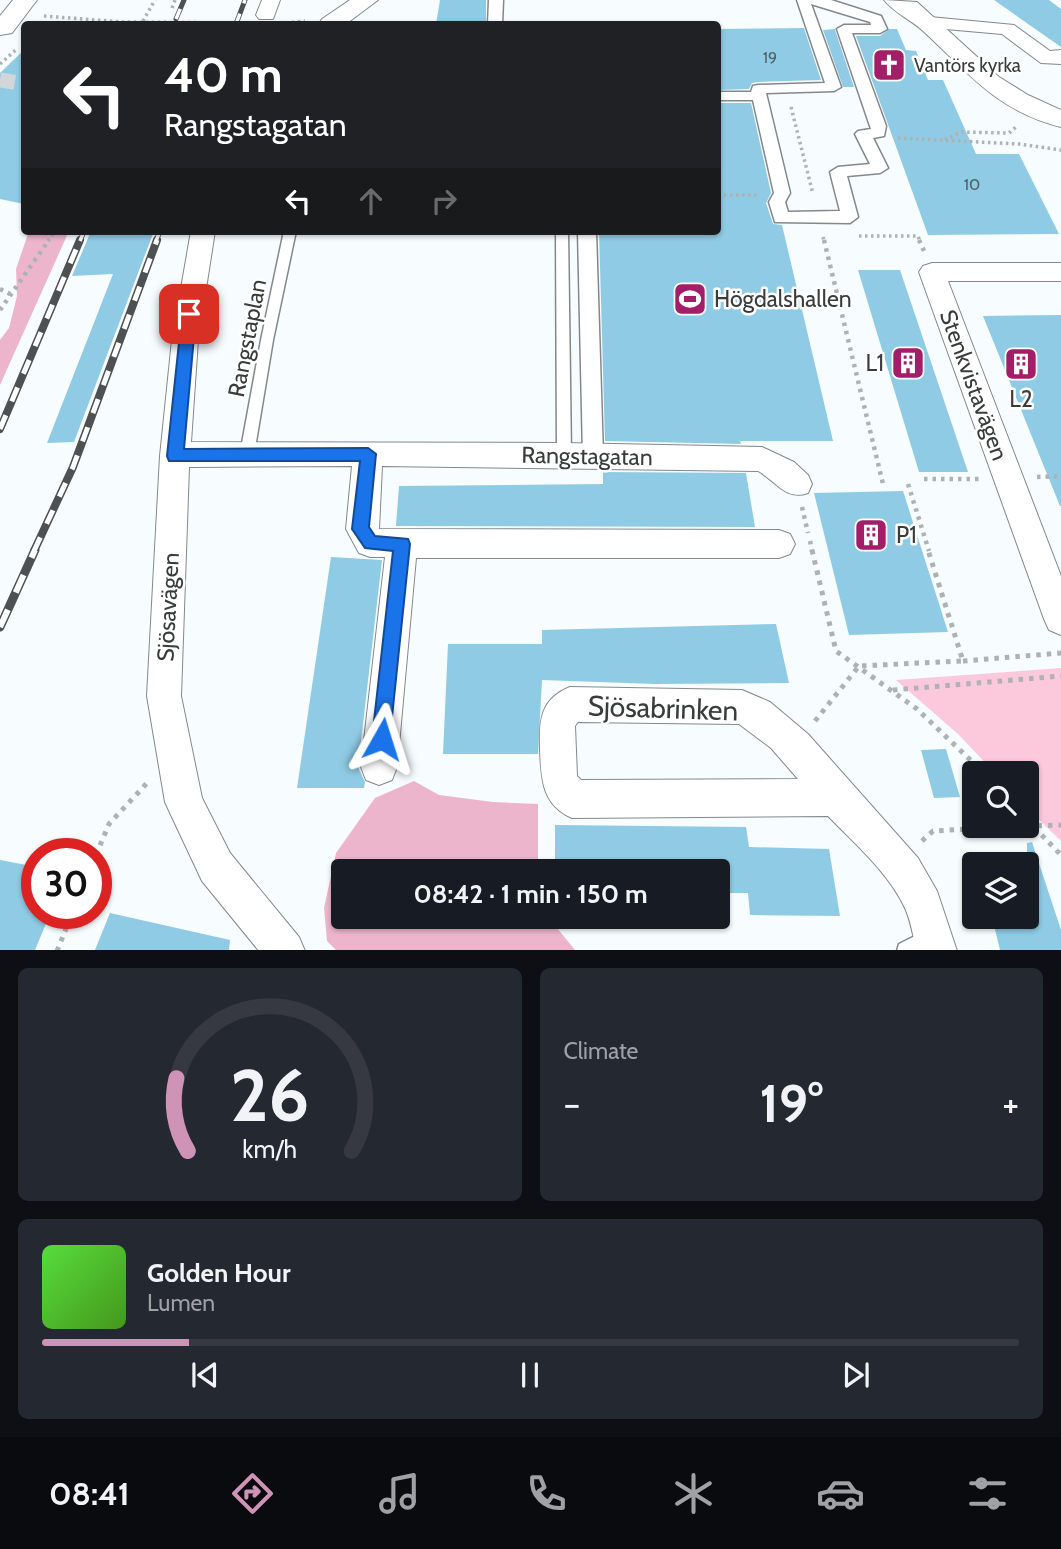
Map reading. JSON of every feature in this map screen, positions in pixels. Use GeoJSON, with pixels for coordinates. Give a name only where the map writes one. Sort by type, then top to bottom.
{"type":"FeatureCollection","features":[{"type":"Feature","properties":{"kind":"street"},"geometry":{"type":"LineString","coordinates":[[340,21],[366,0]]}},
{"type":"Feature","properties":{"kind":"street"},"geometry":{"type":"LineString","coordinates":[[495,21],[496,0]]}},
{"type":"Feature","properties":{"kind":"street"},"geometry":{"type":"LineString","coordinates":[[818,0],[876,19],[880,29],[844,29],[878,125],[879,133],[863,134],[880,167],[838,172],[850,218],[780,218],[777,202],[782,193],[758,89],[834,88],[803,1],[818,0]]}},
{"type":"Feature","properties":{"kind":"street"},"geometry":{"type":"LineString","coordinates":[[897,0],[930,23],[997,88],[1061,119]]}},
{"type":"Feature","properties":{"kind":"street"},"geometry":{"type":"LineString","coordinates":[[930,23],[1007,29],[1048,59],[1058,55],[1061,58]]}},
{"type":"Feature","properties":{"kind":"street"},"geometry":{"type":"LineString","coordinates":[[721,96],[760,96]]}},
{"type":"Feature","properties":{"kind":"street","name":"Sjösavägen"},"geometry":{"type":"LineString","coordinates":[[202,235],[185,340],[175,456],[164,696],[184,802],[216,867],[285,950]]}},
{"type":"Feature","properties":{"kind":"street"},"geometry":{"type":"LineString","coordinates":[[579,455],[587,235]]}},
{"type":"Feature","properties":{"kind":"street"},"geometry":{"type":"LineString","coordinates":[[932,272],[1061,272]]}},
{"type":"Feature","properties":{"kind":"street","name":"Stenkvistavägen"},"geometry":{"type":"LineString","coordinates":[[932,272],[1061,620]]}},
{"type":"Feature","properties":{"kind":"street"},"geometry":{"type":"LineString","coordinates":[[368,454],[361,529],[370,543],[779,544]]}},
{"type":"Feature","properties":{"kind":"street","name":"Rangstagatan"},"geometry":{"type":"LineString","coordinates":[[175,456],[579,455],[762,460],[784,471],[797,484]]}},
{"type":"Feature","properties":{"kind":"street"},"geometry":{"type":"LineString","coordinates":[[379,767],[402,544]]}},
{"type":"Feature","properties":{"kind":"street","name":"Sjösabrinken"},"geometry":{"type":"LineString","coordinates":[[836,797],[572,799],[559,782],[557,721],[570,704],[741,708],[763,716],[787,738],[836,797],[899,864],[921,900],[925,946]]}},
{"type":"Feature","properties":{"kind":"lane","name":"Rangstaplan"},"geometry":{"type":"LineString","coordinates":[[247,454],[289,235]]}},
{"type":"Feature","properties":{"kind":"lane"},"geometry":{"type":"LineString","coordinates":[[562,235],[579,455]]}},
{"type":"Feature","properties":{"kind":"path"},"geometry":{"type":"LineString","coordinates":[[143,21],[155,0]]}},
{"type":"Feature","properties":{"kind":"path"},"geometry":{"type":"LineString","coordinates":[[172,8],[175,0]]}},
{"type":"Feature","properties":{"kind":"path"},"geometry":{"type":"LineString","coordinates":[[160,21],[265,15],[307,21]]}},
{"type":"Feature","properties":{"kind":"path"},"geometry":{"type":"LineString","coordinates":[[0,64],[19,24]]}},
{"type":"Feature","properties":{"kind":"path"},"geometry":{"type":"LineString","coordinates":[[788,95],[813,194]]}},
{"type":"Feature","properties":{"kind":"path"},"geometry":{"type":"LineString","coordinates":[[944,141],[961,132],[1009,133],[1024,119]]}},
{"type":"Feature","properties":{"kind":"path"},"geometry":{"type":"LineString","coordinates":[[863,134],[874,137],[1019,144],[1061,150]]}},
{"type":"Feature","properties":{"kind":"path"},"geometry":{"type":"LineString","coordinates":[[818,218],[883,484]]}},
{"type":"Feature","properties":{"kind":"path"},"geometry":{"type":"LineString","coordinates":[[0,310],[52,235]]}},
{"type":"Feature","properties":{"kind":"path"},"geometry":{"type":"LineString","coordinates":[[823,236],[836,236]]}},
{"type":"Feature","properties":{"kind":"path"},"geometry":{"type":"LineString","coordinates":[[850,236],[918,236],[932,272]]}},
{"type":"Feature","properties":{"kind":"path"},"geometry":{"type":"LineString","coordinates":[[0,289],[10,294]]}},
{"type":"Feature","properties":{"kind":"path"},"geometry":{"type":"LineString","coordinates":[[924,479],[1008,478]]}},
{"type":"Feature","properties":{"kind":"path"},"geometry":{"type":"LineString","coordinates":[[797,484],[836,651],[845,662],[859,666],[1061,653]]}},
{"type":"Feature","properties":{"kind":"path"},"geometry":{"type":"LineString","coordinates":[[908,484],[962,661]]}},
{"type":"Feature","properties":{"kind":"path"},"geometry":{"type":"LineString","coordinates":[[859,666],[892,690],[974,761]]}},
{"type":"Feature","properties":{"kind":"path"},"geometry":{"type":"LineString","coordinates":[[835,697],[859,666]]}},
{"type":"Feature","properties":{"kind":"path"},"geometry":{"type":"LineString","coordinates":[[892,690],[1061,677]]}},
{"type":"Feature","properties":{"kind":"path"},"geometry":{"type":"LineString","coordinates":[[103,838],[109,824],[175,754]]}},
{"type":"Feature","properties":{"kind":"path"},"geometry":{"type":"LineString","coordinates":[[1039,825],[1061,825]]}},
{"type":"Feature","properties":{"kind":"path"},"geometry":{"type":"LineString","coordinates":[[899,864],[933,831],[962,829]]}},
{"type":"Feature","properties":{"kind":"path"},"geometry":{"type":"LineString","coordinates":[[1039,834],[1061,855]]}},
{"type":"Feature","properties":{"kind":"path"},"geometry":{"type":"LineString","coordinates":[[57,950],[66,929]]}},
{"type":"Feature","properties":{"kind":"shaded area"},"geometry":{"type":"Polygon","coordinates":[[[28,235],[67,235],[0,385],[0,340],[9,328],[17,296],[16,269],[28,235]]]}},
{"type":"Feature","properties":{"kind":"shaded area"},"geometry":{"type":"Polygon","coordinates":[[[1061,668],[1061,841],[1039,820],[1039,761],[984,761],[958,734],[896,680],[1061,668]]]}},
{"type":"Feature","properties":{"kind":"shaded area"},"geometry":{"type":"Polygon","coordinates":[[[414,781],[439,795],[538,804],[538,859],[335,859],[336,853],[375,798],[414,781]]]}},
{"type":"Feature","properties":{"kind":"shaded area"},"geometry":{"type":"Polygon","coordinates":[[[331,876],[331,929],[558,929],[575,950],[336,950],[327,941],[324,908],[331,876]]]}},
{"type":"Feature","properties":{"kind":"building"},"geometry":{"type":"Polygon","coordinates":[[[440,0],[486,0],[486,21],[436,21],[440,0]]]}},
{"type":"Feature","properties":{"kind":"building"},"geometry":{"type":"Polygon","coordinates":[[[994,0],[1049,0],[1061,9],[1061,47],[994,0]]]}},
{"type":"Feature","properties":{"kind":"building"},"geometry":{"type":"Polygon","coordinates":[[[804,28],[821,80],[758,82],[752,83],[749,89],[721,90],[721,29],[804,28]]]}},
{"type":"Feature","properties":{"kind":"building"},"geometry":{"type":"Polygon","coordinates":[[[835,29],[854,87],[843,87],[823,30],[835,29]]]}},
{"type":"Feature","properties":{"kind":"building"},"geometry":{"type":"Polygon","coordinates":[[[889,29],[897,29],[906,50],[916,51],[928,80],[943,80],[976,154],[1019,154],[1059,234],[928,235],[856,36],[880,36],[889,29]]]}},
{"type":"Feature","properties":{"kind":"building"},"geometry":{"type":"Polygon","coordinates":[[[21,53],[21,203],[0,199],[0,73],[21,53]]]}},
{"type":"Feature","properties":{"kind":"building","name":"Högdalshallen"},"geometry":{"type":"Polygon","coordinates":[[[721,103],[751,103],[771,193],[766,203],[773,224],[782,225],[833,441],[740,441],[741,444],[605,441],[599,235],[721,235],[721,103]]]}},
{"type":"Feature","properties":{"kind":"building"},"geometry":{"type":"Polygon","coordinates":[[[89,235],[152,235],[74,442],[47,443],[113,274],[72,276],[89,235]]]}},
{"type":"Feature","properties":{"kind":"building","name":"L1"},"geometry":{"type":"Polygon","coordinates":[[[858,270],[900,270],[968,472],[919,472],[858,270]]]}},
{"type":"Feature","properties":{"kind":"building","name":"L2"},"geometry":{"type":"Polygon","coordinates":[[[1061,315],[1061,506],[1060,506],[983,316],[1061,315]]]}},
{"type":"Feature","properties":{"kind":"building"},"geometry":{"type":"Polygon","coordinates":[[[603,472],[746,473],[755,527],[396,526],[399,486],[603,484],[603,472]]]}},
{"type":"Feature","properties":{"kind":"building","name":"P1"},"geometry":{"type":"Polygon","coordinates":[[[903,491],[948,632],[849,635],[814,493],[903,491]]]}},
{"type":"Feature","properties":{"kind":"building"},"geometry":{"type":"Polygon","coordinates":[[[331,557],[382,560],[358,767],[365,782],[364,788],[297,788],[331,557]]]}},
{"type":"Feature","properties":{"kind":"building"},"geometry":{"type":"Polygon","coordinates":[[[776,624],[789,683],[655,684],[542,680],[538,754],[443,754],[448,644],[542,644],[542,630],[776,624]]]}},
{"type":"Feature","properties":{"kind":"building"},"geometry":{"type":"Polygon","coordinates":[[[946,749],[960,797],[934,798],[921,750],[946,749]]]}},
{"type":"Feature","properties":{"kind":"building"},"geometry":{"type":"Polygon","coordinates":[[[555,825],[746,827],[749,847],[829,849],[840,916],[750,915],[748,893],[730,893],[730,859],[555,859],[555,825]]]}},
{"type":"Feature","properties":{"kind":"building"},"geometry":{"type":"Polygon","coordinates":[[[1032,842],[1035,852],[1027,852],[1027,843],[1032,842]]]}},
{"type":"Feature","properties":{"kind":"building"},"geometry":{"type":"Polygon","coordinates":[[[0,860],[21,864],[21,929],[44,929],[35,950],[0,950],[0,860]]]}},
{"type":"Feature","properties":{"kind":"building"},"geometry":{"type":"Polygon","coordinates":[[[1039,863],[1061,930],[1061,950],[1000,950],[995,929],[1039,929],[1039,863]]]}},
{"type":"Feature","properties":{"kind":"building"},"geometry":{"type":"Polygon","coordinates":[[[112,913],[230,940],[229,950],[95,950],[104,929],[112,929],[112,913]]]}},
{"type":"Feature","properties":{"kind":"tunnel"},"geometry":{"type":"LineString","coordinates":[[0,80],[21,84]]}},
{"type":"Feature","properties":{"kind":"railway"},"geometry":{"type":"LineString","coordinates":[[176,19],[184,0]]}},
{"type":"Feature","properties":{"kind":"railway"},"geometry":{"type":"LineString","coordinates":[[237,21],[245,0]]}},
{"type":"Feature","properties":{"kind":"railway"},"geometry":{"type":"LineString","coordinates":[[80,241],[82,235]]}},
{"type":"Feature","properties":{"kind":"railway"},"geometry":{"type":"LineString","coordinates":[[156,241],[158,235]]}},
{"type":"Feature","properties":{"kind":"railway"},"geometry":{"type":"LineString","coordinates":[[0,429],[80,240]]}},
{"type":"Feature","properties":{"kind":"railway"},"geometry":{"type":"LineString","coordinates":[[34,551],[73,467],[157,240]]}},
{"type":"Feature","properties":{"kind":"railway"},"geometry":{"type":"LineString","coordinates":[[0,627],[35,550]]}},
{"type":"Feature","properties":{"kind":"place","name":"Vantörs kyrka"},"geometry":{"type":"Point","coordinates":[889,65]}},
{"type":"Feature","properties":{"kind":"place","name":"Högdalshallen"},"geometry":{"type":"Point","coordinates":[690,299]}},
{"type":"Feature","properties":{"kind":"place","name":"L1"},"geometry":{"type":"Point","coordinates":[908,363]}},
{"type":"Feature","properties":{"kind":"place","name":"L2"},"geometry":{"type":"Point","coordinates":[1021,364]}},
{"type":"Feature","properties":{"kind":"place","name":"P1"},"geometry":{"type":"Point","coordinates":[871,535]}},
{"type":"Feature","properties":{"kind":"route"},"geometry":{"type":"LineString","coordinates":[[189,314],[175,456],[204,453],[368,454],[361,529],[370,543],[402,544],[382,739]]}}]}
